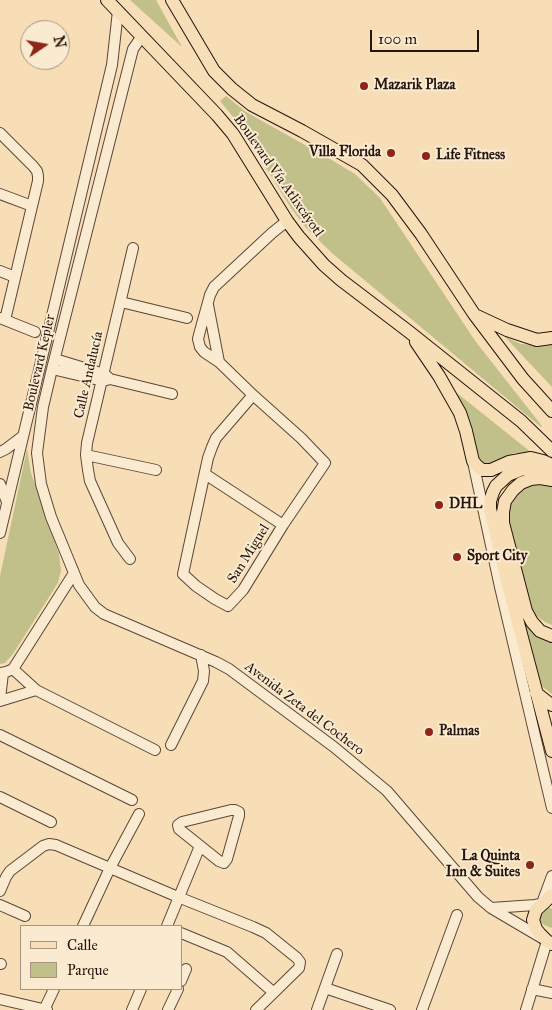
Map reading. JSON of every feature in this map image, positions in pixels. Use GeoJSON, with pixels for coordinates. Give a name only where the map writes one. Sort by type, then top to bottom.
{"type":"FeatureCollection","features":[{"type":"Feature","properties":{"kind":"main road","name":"Boulevard Vía Atlixcáyotl"},"geometry":{"type":"LineString","coordinates":[[108,0],[233,134],[288,221],[324,265],[522,421],[552,451]]}},
{"type":"Feature","properties":{"kind":"main road","name":"Boulevard Vía Atlixcáyotl"},"geometry":{"type":"LineString","coordinates":[[172,0],[214,71],[232,89],[252,105],[362,165],[392,195],[421,234],[474,314],[523,379],[552,411]]}},
{"type":"Feature","properties":{"kind":"main road"},"geometry":{"type":"LineString","coordinates":[[474,314],[507,330],[537,340],[552,338]]}},
{"type":"Feature","properties":{"kind":"main road"},"geometry":{"type":"LineString","coordinates":[[408,331],[439,376],[460,413],[473,461],[477,466],[482,470],[491,470],[509,462],[531,458],[552,466]]}},
{"type":"Feature","properties":{"kind":"main road"},"geometry":{"type":"LineString","coordinates":[[552,473],[531,468],[513,472],[502,479],[496,486],[490,501],[490,509],[508,585],[552,751]]}},
{"type":"Feature","properties":{"kind":"main road"},"geometry":{"type":"LineString","coordinates":[[552,480],[540,478],[521,483],[505,501],[503,512],[504,523],[526,611],[540,631],[552,636]]}},
{"type":"Feature","properties":{"kind":"main road"},"geometry":{"type":"LineString","coordinates":[[536,693],[552,705]]}},
{"type":"Feature","properties":{"kind":"main road"},"geometry":{"type":"LineString","coordinates":[[549,901],[536,910],[533,920],[536,929],[550,942]]}},
{"type":"Feature","properties":{"kind":"street","name":"Boulevard Kepler"},"geometry":{"type":"LineString","coordinates":[[0,533],[112,65],[118,11]]}},
{"type":"Feature","properties":{"kind":"street","name":"Boulevard Kepler"},"geometry":{"type":"LineString","coordinates":[[74,573],[51,517],[40,484],[37,453],[42,407],[133,49],[142,36]]}},
{"type":"Feature","properties":{"kind":"street"},"geometry":{"type":"LineString","coordinates":[[0,133],[37,171],[38,181],[15,277],[2,319],[35,332]]}},
{"type":"Feature","properties":{"kind":"street"},"geometry":{"type":"LineString","coordinates":[[0,194],[32,206]]}},
{"type":"Feature","properties":{"kind":"street","name":"San Miguel"},"geometry":{"type":"LineString","coordinates":[[253,396],[216,438],[208,458],[183,574],[196,586],[228,606],[243,590],[283,525],[326,463],[219,362],[204,352],[200,347],[198,339],[214,287],[272,233],[288,221]]}},
{"type":"Feature","properties":{"kind":"street","name":"Calle Andalucía"},"geometry":{"type":"LineString","coordinates":[[130,559],[118,543],[90,481],[86,455],[87,443],[106,378],[133,248]]}},
{"type":"Feature","properties":{"kind":"street"},"geometry":{"type":"LineString","coordinates":[[0,270],[15,277]]}},
{"type":"Feature","properties":{"kind":"street"},"geometry":{"type":"LineString","coordinates":[[121,302],[187,318]]}},
{"type":"Feature","properties":{"kind":"street"},"geometry":{"type":"LineString","coordinates":[[208,304],[219,362]]}},
{"type":"Feature","properties":{"kind":"street"},"geometry":{"type":"LineString","coordinates":[[38,373],[52,368],[106,378],[172,394]]}},
{"type":"Feature","properties":{"kind":"street"},"geometry":{"type":"LineString","coordinates":[[0,452],[23,436]]}},
{"type":"Feature","properties":{"kind":"street"},"geometry":{"type":"LineString","coordinates":[[86,455],[156,470]]}},
{"type":"Feature","properties":{"kind":"street"},"geometry":{"type":"LineString","coordinates":[[473,461],[500,588],[552,808]]}},
{"type":"Feature","properties":{"kind":"street"},"geometry":{"type":"LineString","coordinates":[[204,474],[283,525]]}},
{"type":"Feature","properties":{"kind":"street"},"geometry":{"type":"LineString","coordinates":[[0,484],[8,502]]}},
{"type":"Feature","properties":{"kind":"street"},"geometry":{"type":"LineString","coordinates":[[36,690],[0,700],[1,673],[13,669],[74,573]]}},
{"type":"Feature","properties":{"kind":"street","name":"Avenida Zeta del Cochero"},"geometry":{"type":"LineString","coordinates":[[74,573],[84,592],[95,607],[104,614],[229,669],[334,747],[403,808],[478,897],[491,908],[550,942]]}},
{"type":"Feature","properties":{"kind":"street"},"geometry":{"type":"LineString","coordinates":[[171,745],[203,681],[204,671],[200,655]]}},
{"type":"Feature","properties":{"kind":"street"},"geometry":{"type":"LineString","coordinates":[[13,669],[36,690],[155,750]]}},
{"type":"Feature","properties":{"kind":"street"},"geometry":{"type":"LineString","coordinates":[[0,735],[132,800]]}},
{"type":"Feature","properties":{"kind":"street"},"geometry":{"type":"LineString","coordinates":[[0,797],[50,822]]}},
{"type":"Feature","properties":{"kind":"street"},"geometry":{"type":"LineString","coordinates":[[231,810],[239,812],[227,859],[224,863],[200,846],[179,829],[178,825],[182,822],[231,810]]}},
{"type":"Feature","properties":{"kind":"street"},"geometry":{"type":"LineString","coordinates":[[83,925],[110,868],[139,814]]}},
{"type":"Feature","properties":{"kind":"street"},"geometry":{"type":"LineString","coordinates":[[0,891],[10,871],[43,846],[49,844],[56,845],[266,933],[300,962],[299,968],[256,1010]]}},
{"type":"Feature","properties":{"kind":"street"},"geometry":{"type":"LineString","coordinates":[[166,925],[200,846]]}},
{"type":"Feature","properties":{"kind":"street"},"geometry":{"type":"LineString","coordinates":[[491,908],[535,905],[549,901],[552,876]]}},
{"type":"Feature","properties":{"kind":"street"},"geometry":{"type":"LineString","coordinates":[[0,905],[25,916]]}},
{"type":"Feature","properties":{"kind":"street"},"geometry":{"type":"LineString","coordinates":[[422,1010],[456,916]]}},
{"type":"Feature","properties":{"kind":"street"},"geometry":{"type":"LineString","coordinates":[[182,933],[227,952],[273,992]]}},
{"type":"Feature","properties":{"kind":"street"},"geometry":{"type":"LineString","coordinates":[[526,1010],[550,942]]}},
{"type":"Feature","properties":{"kind":"street"},"geometry":{"type":"LineString","coordinates":[[317,1010],[337,954]]}},
{"type":"Feature","properties":{"kind":"street"},"geometry":{"type":"LineString","coordinates":[[182,979],[186,969]]}},
{"type":"Feature","properties":{"kind":"street"},"geometry":{"type":"LineString","coordinates":[[325,988],[390,1010]]}},
{"type":"Feature","properties":{"kind":"street"},"geometry":{"type":"LineString","coordinates":[[532,989],[552,993]]}},
{"type":"Feature","properties":{"kind":"street"},"geometry":{"type":"LineString","coordinates":[[0,999],[45,1010],[54,990]]}},
{"type":"Feature","properties":{"kind":"street"},"geometry":{"type":"LineString","coordinates":[[132,1010],[141,990]]}},
{"type":"Feature","properties":{"kind":"street"},"geometry":{"type":"LineString","coordinates":[[168,1010],[178,990]]}},
{"type":"Feature","properties":{"kind":"green space"},"geometry":{"type":"Polygon","coordinates":[[[130,0],[156,0],[182,47],[130,0]]]}},
{"type":"Feature","properties":{"kind":"green space"},"geometry":{"type":"Polygon","coordinates":[[[226,96],[246,112],[355,174],[380,198],[476,342],[541,427],[333,254],[305,227],[238,123],[220,101],[226,96]]]}},
{"type":"Feature","properties":{"kind":"green space"},"geometry":{"type":"Polygon","coordinates":[[[505,337],[521,344],[552,344],[552,387],[505,337]]]}},
{"type":"Feature","properties":{"kind":"green space"},"geometry":{"type":"Polygon","coordinates":[[[453,390],[532,453],[514,453],[487,468],[482,465],[471,428],[453,390]]]}},
{"type":"Feature","properties":{"kind":"green space"},"geometry":{"type":"Polygon","coordinates":[[[27,449],[31,473],[59,554],[61,571],[58,583],[13,654],[5,663],[0,664],[0,576],[27,449]]]}},
{"type":"Feature","properties":{"kind":"green space"},"geometry":{"type":"Polygon","coordinates":[[[543,483],[552,487],[552,625],[535,615],[509,520],[511,504],[518,494],[527,487],[543,483]]]}},
{"type":"Feature","properties":{"kind":"green space"},"geometry":{"type":"Polygon","coordinates":[[[518,611],[529,629],[539,637],[552,641],[552,694],[540,685],[518,611]]]}},
{"type":"Feature","properties":{"kind":"green space"},"geometry":{"type":"Polygon","coordinates":[[[548,907],[552,909],[552,928],[539,921],[539,913],[548,907]]]}},
{"type":"Feature","properties":{"kind":"place","name":"Mazarik Plaza"},"geometry":{"type":"Point","coordinates":[364,86]}},
{"type":"Feature","properties":{"kind":"place","name":"Villa Florida"},"geometry":{"type":"Point","coordinates":[391,153]}},
{"type":"Feature","properties":{"kind":"place","name":"Life Fitness"},"geometry":{"type":"Point","coordinates":[426,156]}},
{"type":"Feature","properties":{"kind":"place","name":"DHL"},"geometry":{"type":"Point","coordinates":[439,505]}},
{"type":"Feature","properties":{"kind":"place","name":"Sport City"},"geometry":{"type":"Point","coordinates":[457,557]}},
{"type":"Feature","properties":{"kind":"place","name":"Palmas"},"geometry":{"type":"Point","coordinates":[429,732]}},
{"type":"Feature","properties":{"kind":"place","name":"La Quinta Inn & Suites"},"geometry":{"type":"Point","coordinates":[530,865]}}]}
